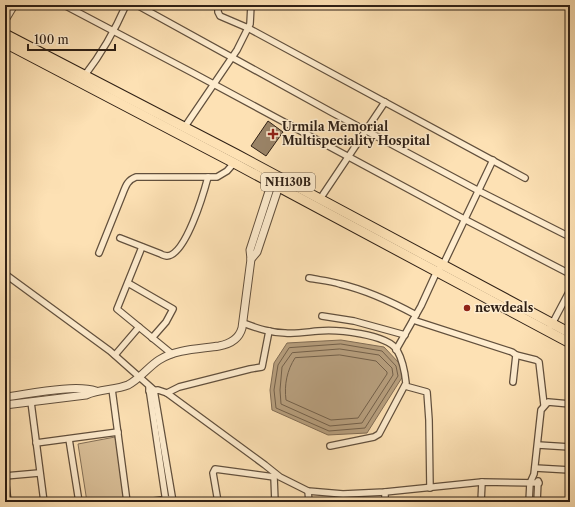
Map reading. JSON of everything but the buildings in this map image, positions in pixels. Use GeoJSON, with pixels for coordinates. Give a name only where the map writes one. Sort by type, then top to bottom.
{"type":"FeatureCollection","features":[{"type":"Feature","properties":{"kind":"highway","name":"NH130B"},"geometry":{"type":"LineString","coordinates":[[5,34],[184,128],[276,181],[550,328],[570,343]]}},
{"type":"Feature","properties":{"kind":"highway","name":"NH130B"},"geometry":{"type":"LineString","coordinates":[[5,43],[234,163],[320,199],[440,268]]}},
{"type":"Feature","properties":{"kind":"highway","name":"NH130B"},"geometry":{"type":"LineString","coordinates":[[550,328],[570,334]]}},
{"type":"Feature","properties":{"kind":"street"},"geometry":{"type":"LineString","coordinates":[[5,20],[14,5]]}},
{"type":"Feature","properties":{"kind":"street"},"geometry":{"type":"LineString","coordinates":[[64,5],[464,220],[570,274]]}},
{"type":"Feature","properties":{"kind":"street"},"geometry":{"type":"LineString","coordinates":[[85,75],[97,59],[114,31],[126,5]]}},
{"type":"Feature","properties":{"kind":"street"},"geometry":{"type":"LineString","coordinates":[[136,5],[478,191],[570,237]]}},
{"type":"Feature","properties":{"kind":"street"},"geometry":{"type":"LineString","coordinates":[[218,5],[218,12],[220,16],[248,28],[525,178]]}},
{"type":"Feature","properties":{"kind":"street"},"geometry":{"type":"LineString","coordinates":[[184,128],[232,58],[251,20],[251,5]]}},
{"type":"Feature","properties":{"kind":"street"},"geometry":{"type":"LineString","coordinates":[[320,199],[385,102]]}},
{"type":"Feature","properties":{"kind":"street"},"geometry":{"type":"LineString","coordinates":[[396,350],[415,317],[493,160]]}},
{"type":"Feature","properties":{"kind":"street"},"geometry":{"type":"LineString","coordinates":[[99,253],[126,184],[131,179],[136,177],[217,177],[227,171],[234,163]]}},
{"type":"Feature","properties":{"kind":"street"},"geometry":{"type":"LineString","coordinates":[[120,238],[167,256],[175,252],[190,230],[208,177]]}},
{"type":"Feature","properties":{"kind":"street"},"geometry":{"type":"LineString","coordinates":[[5,405],[86,395],[96,391],[112,389],[129,384],[140,377],[150,366],[160,359],[172,354],[230,343],[241,333],[251,260],[250,250],[276,181]]}},
{"type":"Feature","properties":{"kind":"street"},"geometry":{"type":"LineString","coordinates":[[142,247],[128,283],[117,305],[117,309],[172,354]]}},
{"type":"Feature","properties":{"kind":"street"},"geometry":{"type":"LineString","coordinates":[[5,274],[115,355],[151,389],[169,500],[146,502]]}},
{"type":"Feature","properties":{"kind":"street"},"geometry":{"type":"LineString","coordinates":[[309,278],[354,288],[401,307],[415,317],[512,352],[516,355],[536,360],[539,362],[544,405]]}},
{"type":"Feature","properties":{"kind":"street"},"geometry":{"type":"LineString","coordinates":[[128,283],[173,309],[166,322],[152,338]]}},
{"type":"Feature","properties":{"kind":"street"},"geometry":{"type":"LineString","coordinates":[[550,328],[570,290]]}},
{"type":"Feature","properties":{"kind":"street"},"geometry":{"type":"LineString","coordinates":[[322,316],[354,321],[405,335]]}},
{"type":"Feature","properties":{"kind":"street"},"geometry":{"type":"LineString","coordinates":[[243,323],[269,331],[287,333],[319,331],[342,332],[376,338],[386,342],[396,350],[406,378],[405,386],[377,436],[330,446]]}},
{"type":"Feature","properties":{"kind":"street"},"geometry":{"type":"LineString","coordinates":[[115,355],[139,327]]}},
{"type":"Feature","properties":{"kind":"street"},"geometry":{"type":"LineString","coordinates":[[167,393],[180,387],[262,367],[269,331]]}},
{"type":"Feature","properties":{"kind":"street"},"geometry":{"type":"LineString","coordinates":[[513,382],[516,355]]}},
{"type":"Feature","properties":{"kind":"street"},"geometry":{"type":"LineString","coordinates":[[405,386],[427,392],[430,488]]}},
{"type":"Feature","properties":{"kind":"street"},"geometry":{"type":"LineString","coordinates":[[5,396],[88,388],[96,391]]}},
{"type":"Feature","properties":{"kind":"street"},"geometry":{"type":"LineString","coordinates":[[112,389],[127,502]]}},
{"type":"Feature","properties":{"kind":"street"},"geometry":{"type":"LineString","coordinates":[[151,389],[162,390],[167,393],[275,476]]}},
{"type":"Feature","properties":{"kind":"street"},"geometry":{"type":"LineString","coordinates":[[31,402],[39,473],[44,502]]}},
{"type":"Feature","properties":{"kind":"street"},"geometry":{"type":"LineString","coordinates":[[529,502],[530,483],[535,471],[541,410],[548,402],[570,404]]}},
{"type":"Feature","properties":{"kind":"street"},"geometry":{"type":"LineString","coordinates":[[36,442],[118,432]]}},
{"type":"Feature","properties":{"kind":"street"},"geometry":{"type":"LineString","coordinates":[[69,438],[79,502]]}},
{"type":"Feature","properties":{"kind":"street"},"geometry":{"type":"LineString","coordinates":[[538,445],[570,447]]}},
{"type":"Feature","properties":{"kind":"street"},"geometry":{"type":"LineString","coordinates":[[218,502],[213,473],[215,469],[275,476],[308,491],[343,494],[384,492],[482,482],[538,483]]}},
{"type":"Feature","properties":{"kind":"street"},"geometry":{"type":"LineString","coordinates":[[535,471],[570,470]]}},
{"type":"Feature","properties":{"kind":"street"},"geometry":{"type":"LineString","coordinates":[[535,471],[538,483],[537,502]]}},
{"type":"Feature","properties":{"kind":"street"},"geometry":{"type":"LineString","coordinates":[[8,502],[5,477],[39,473]]}},
{"type":"Feature","properties":{"kind":"street"},"geometry":{"type":"LineString","coordinates":[[275,476],[275,502]]}},
{"type":"Feature","properties":{"kind":"street"},"geometry":{"type":"LineString","coordinates":[[481,502],[482,482]]}},
{"type":"Feature","properties":{"kind":"street"},"geometry":{"type":"LineString","coordinates":[[308,491],[309,502]]}},
{"type":"Feature","properties":{"kind":"street"},"geometry":{"type":"LineString","coordinates":[[384,492],[385,502]]}},
{"type":"Feature","properties":{"kind":"street"},"geometry":{"type":"LineString","coordinates":[[343,494],[343,502]]}},
{"type":"Feature","properties":{"kind":"shaded area"},"geometry":{"type":"Polygon","coordinates":[[[115,437],[126,500],[114,502],[87,502],[78,444],[115,437]]]}},
{"type":"Feature","properties":{"kind":"shaded area"},"geometry":{"type":"Polygon","coordinates":[[[384,499],[384,502],[352,502],[351,500],[384,499]]]}},
{"type":"Feature","properties":{"kind":"water"},"geometry":{"type":"Polygon","coordinates":[[[341,340],[384,347],[400,364],[403,376],[367,433],[328,435],[272,410],[270,390],[274,363],[287,343],[341,340]]]}},
{"type":"Feature","properties":{"kind":"place","name":"Urmila Memorial Multispeciality Hospital"},"geometry":{"type":"Point","coordinates":[273,134]}},
{"type":"Feature","properties":{"kind":"place","name":"newdeals"},"geometry":{"type":"Point","coordinates":[467,308]}}]}
